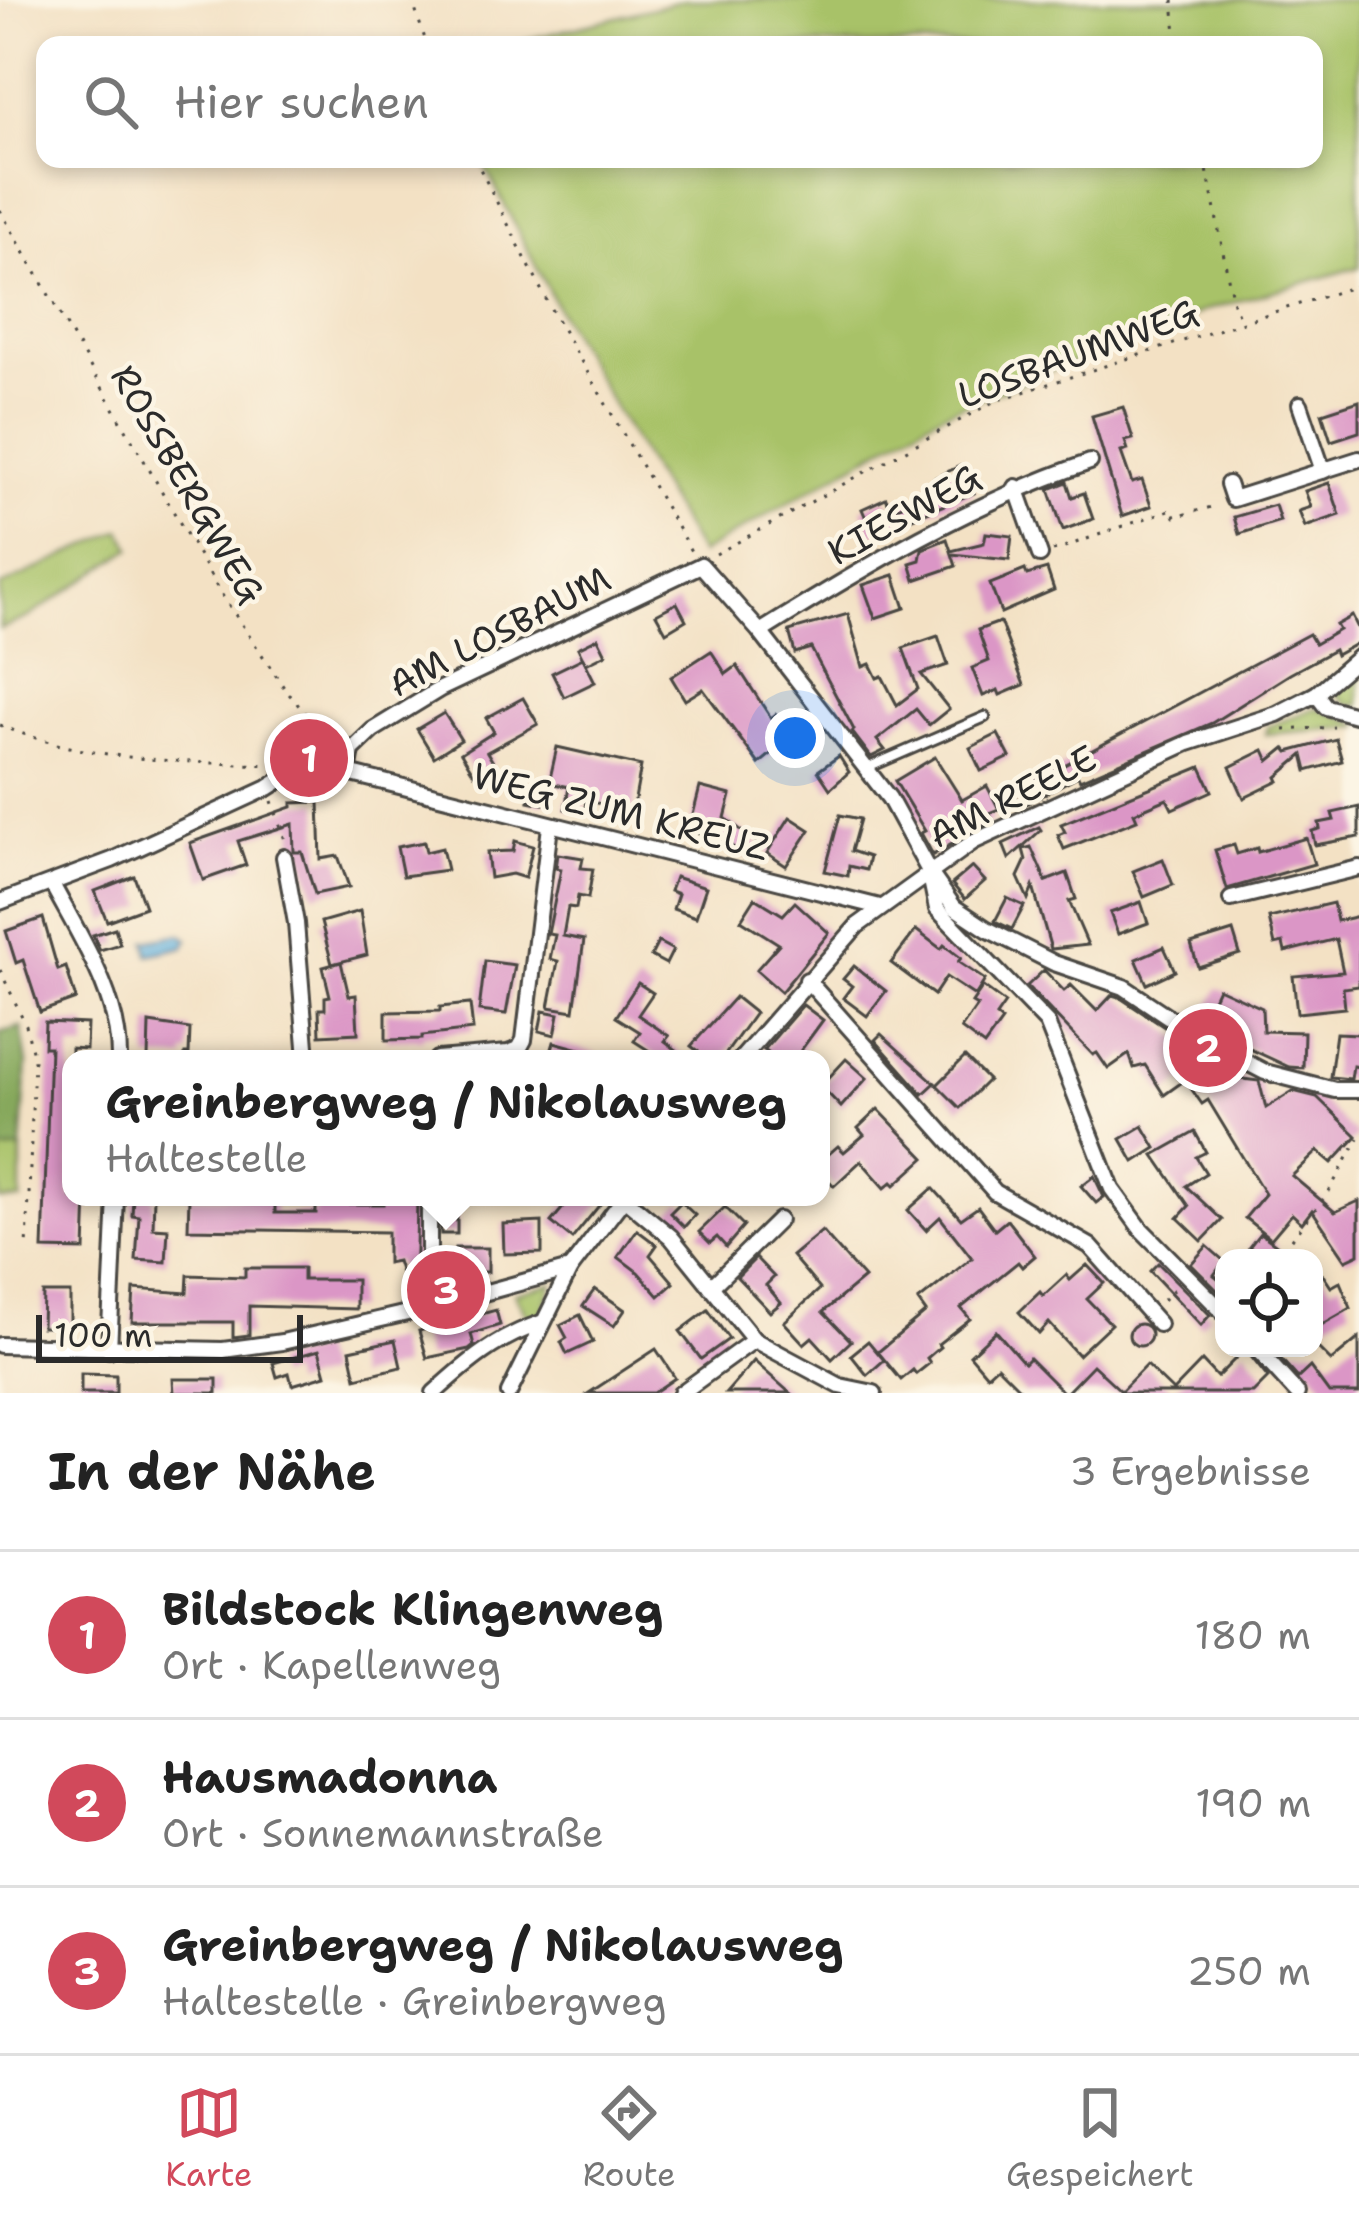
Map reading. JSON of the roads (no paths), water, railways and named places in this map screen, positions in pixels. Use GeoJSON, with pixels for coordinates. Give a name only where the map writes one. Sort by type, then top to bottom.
{"type":"FeatureCollection","features":[{"type":"Feature","properties":{"kind":"street"},"geometry":{"type":"LineString","coordinates":[[1300,404],[1322,470]]}},
{"type":"Feature","properties":{"kind":"street"},"geometry":{"type":"LineString","coordinates":[[1230,491],[1359,459]]}},
{"type":"Feature","properties":{"kind":"street"},"geometry":{"type":"LineString","coordinates":[[1016,487],[1090,462]]}},
{"type":"Feature","properties":{"kind":"street","name":"KIESWEG"},"geometry":{"type":"LineString","coordinates":[[760,632],[877,559],[1016,487],[1040,555]]}},
{"type":"Feature","properties":{"kind":"street","name":"AM LOSBAUM"},"geometry":{"type":"LineString","coordinates":[[348,773],[352,750],[373,730],[440,689],[700,565],[760,632]]}},
{"type":"Feature","properties":{"kind":"street"},"geometry":{"type":"LineString","coordinates":[[760,632],[889,798],[954,907],[1054,963],[1124,987],[1205,1041],[1265,1072],[1335,1090],[1359,1090]]}},
{"type":"Feature","properties":{"kind":"street","name":"AM REELE"},"geometry":{"type":"LineString","coordinates":[[749,1050],[836,947],[880,907],[973,842],[1188,742],[1277,714],[1316,694],[1359,657]]}},
{"type":"Feature","properties":{"kind":"street"},"geometry":{"type":"LineString","coordinates":[[1316,694],[1326,707],[1359,716]]}},
{"type":"Feature","properties":{"kind":"street","name":"WEG ZUM KREUZ"},"geometry":{"type":"LineString","coordinates":[[52,884],[290,774],[348,773],[880,907]]}},
{"type":"Feature","properties":{"kind":"street"},"geometry":{"type":"LineString","coordinates":[[516,1050],[524,1040],[550,826]]}},
{"type":"Feature","properties":{"kind":"street"},"geometry":{"type":"LineString","coordinates":[[284,857],[296,922],[306,1050]]}},
{"type":"Feature","properties":{"kind":"street"},"geometry":{"type":"LineString","coordinates":[[1232,899],[1359,868]]}},
{"type":"Feature","properties":{"kind":"street"},"geometry":{"type":"LineString","coordinates":[[930,872],[937,909],[1047,1022],[1112,1189],[1141,1229],[1215,1304]]}},
{"type":"Feature","properties":{"kind":"street"},"geometry":{"type":"LineString","coordinates":[[0,902],[52,884],[97,970],[119,1030],[119,1050]]}},
{"type":"Feature","properties":{"kind":"street"},"geometry":{"type":"LineString","coordinates":[[807,980],[995,1192],[1090,1246],[1154,1319]]}},
{"type":"Feature","properties":{"kind":"street"},"geometry":{"type":"LineString","coordinates":[[109,1351],[116,1206]]}},
{"type":"Feature","properties":{"kind":"street"},"geometry":{"type":"LineString","coordinates":[[428,1308],[429,1206]]}},
{"type":"Feature","properties":{"kind":"street"},"geometry":{"type":"LineString","coordinates":[[508,1393],[570,1269],[617,1206]]}},
{"type":"Feature","properties":{"kind":"street"},"geometry":{"type":"LineString","coordinates":[[635,1206],[671,1237],[754,1340],[840,1386],[874,1393]]}},
{"type":"Feature","properties":{"kind":"street"},"geometry":{"type":"LineString","coordinates":[[711,1287],[779,1220]]}},
{"type":"Feature","properties":{"kind":"street"},"geometry":{"type":"LineString","coordinates":[[0,1345],[223,1350],[282,1342],[428,1308],[570,1269]]}},
{"type":"Feature","properties":{"kind":"street"},"geometry":{"type":"LineString","coordinates":[[434,1393],[478,1352],[506,1335],[541,1323]]}},
{"type":"Feature","properties":{"kind":"street"},"geometry":{"type":"LineString","coordinates":[[681,1393],[754,1340]]}},
{"type":"Feature","properties":{"kind":"street"},"geometry":{"type":"LineString","coordinates":[[1264,1357],[1298,1393]]}},
{"type":"Feature","properties":{"kind":"lane"},"geometry":{"type":"LineString","coordinates":[[866,769],[985,716]]}},
{"type":"Feature","properties":{"kind":"water"},"geometry":{"type":"Polygon","coordinates":[[[180,934],[188,939],[184,947],[149,955],[146,941],[180,934]]]}},
{"type":"Feature","properties":{"kind":"place","name":"Bildstock Klingenweg"},"geometry":{"type":"Point","coordinates":[309,758]}},
{"type":"Feature","properties":{"kind":"place","name":"Hausmadonna"},"geometry":{"type":"Point","coordinates":[1208,1048]}},
{"type":"Feature","properties":{"kind":"place","name":"Greinbergweg / Nikolausweg"},"geometry":{"type":"Point","coordinates":[446,1290]}}]}
